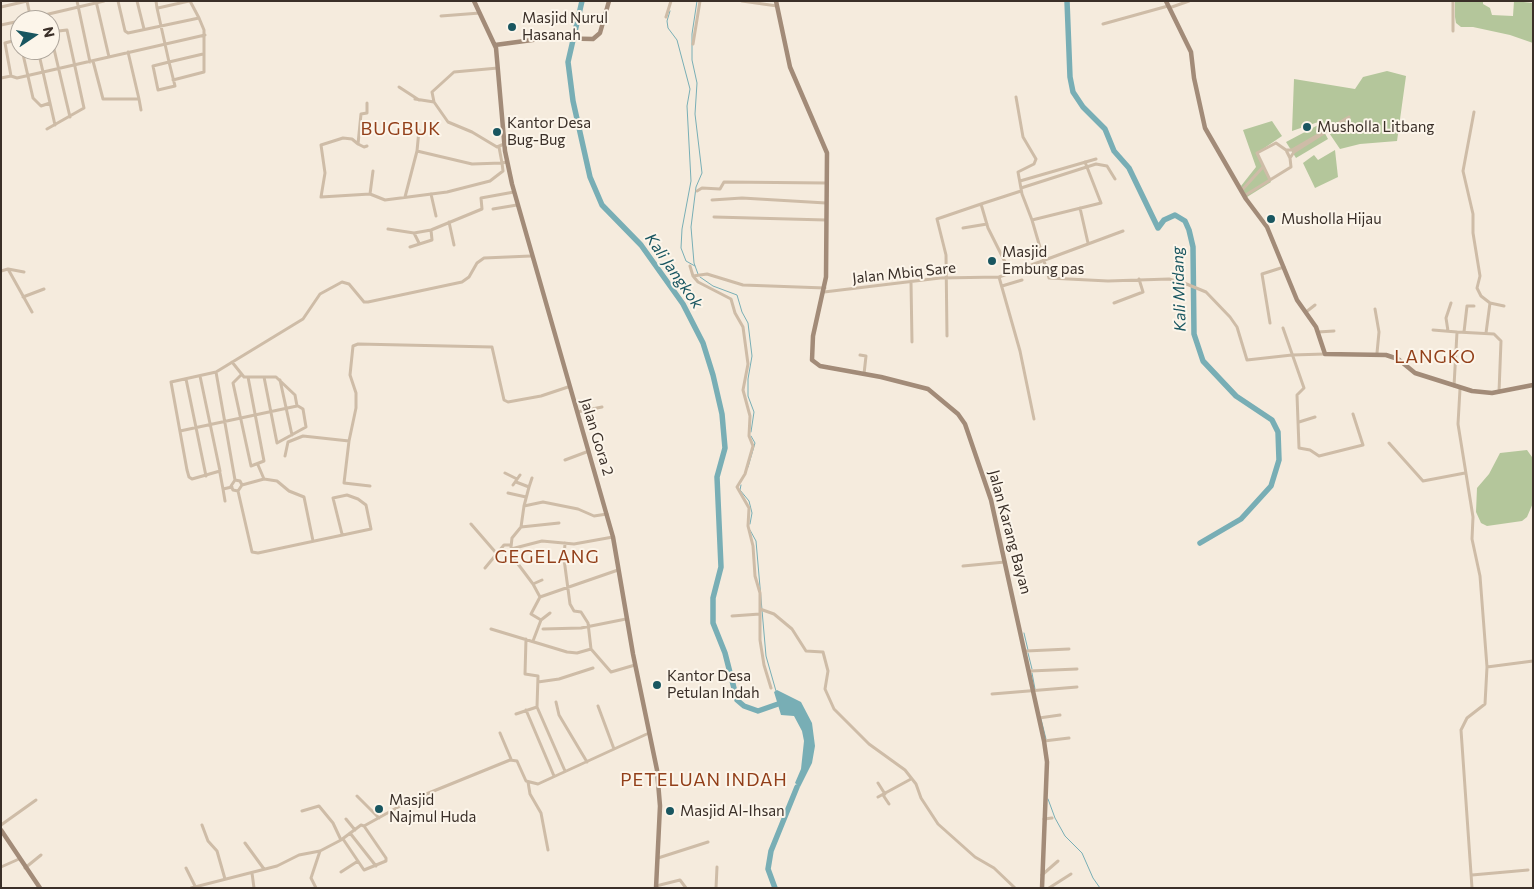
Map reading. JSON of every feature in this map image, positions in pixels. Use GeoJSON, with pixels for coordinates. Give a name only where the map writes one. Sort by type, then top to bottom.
{"type":"FeatureCollection","features":[{"type":"Feature","properties":{"kind":"street"},"geometry":{"type":"LineString","coordinates":[[1,7],[11,3],[27,1]]}},
{"type":"Feature","properties":{"kind":"street"},"geometry":{"type":"LineString","coordinates":[[76,1],[103,99],[138,99]]}},
{"type":"Feature","properties":{"kind":"street"},"geometry":{"type":"LineString","coordinates":[[60,12],[104,1]]}},
{"type":"Feature","properties":{"kind":"street"},"geometry":{"type":"LineString","coordinates":[[118,1],[126,32],[200,18]]}},
{"type":"Feature","properties":{"kind":"street"},"geometry":{"type":"LineString","coordinates":[[137,1],[144,30]]}},
{"type":"Feature","properties":{"kind":"street"},"geometry":{"type":"LineString","coordinates":[[156,1],[158,8],[161,26],[165,44],[169,62],[173,80],[173,88],[160,90],[157,88],[152,66],[169,62],[203,54]]}},
{"type":"Feature","properties":{"kind":"street"},"geometry":{"type":"LineString","coordinates":[[158,8],[170,3],[189,1],[200,18],[205,35],[204,72],[173,80]]}},
{"type":"Feature","properties":{"kind":"street","name":"Jalan Gora 2"},"geometry":{"type":"LineString","coordinates":[[474,1],[495,45],[507,162],[517,206],[613,538],[626,619],[657,770],[660,802],[656,887]]}},
{"type":"Feature","properties":{"kind":"street"},"geometry":{"type":"LineString","coordinates":[[495,45],[530,40],[589,40],[598,36],[609,1]]}},
{"type":"Feature","properties":{"kind":"street"},"geometry":{"type":"LineString","coordinates":[[666,17],[671,1]]}},
{"type":"Feature","properties":{"kind":"street"},"geometry":{"type":"LineString","coordinates":[[693,44],[700,1]]}},
{"type":"Feature","properties":{"kind":"street"},"geometry":{"type":"LineString","coordinates":[[742,1],[776,4]]}},
{"type":"Feature","properties":{"kind":"street"},"geometry":{"type":"LineString","coordinates":[[1103,24],[1167,5],[1189,1]]}},
{"type":"Feature","properties":{"kind":"street"},"geometry":{"type":"LineString","coordinates":[[1453,1],[1453,31]]}},
{"type":"Feature","properties":{"kind":"street"},"geometry":{"type":"LineString","coordinates":[[97,2],[109,57]]}},
{"type":"Feature","properties":{"kind":"street","name":"Jalan Karang Bayan"},"geometry":{"type":"LineString","coordinates":[[776,4],[790,67],[826,149],[824,290],[813,336],[813,361],[820,366],[928,389],[962,418],[990,493],[1026,651],[1044,741],[1046,762],[1042,888]]}},
{"type":"Feature","properties":{"kind":"street"},"geometry":{"type":"LineString","coordinates":[[1167,5],[1190,52],[1205,128],[1242,193],[1267,227],[1298,302],[1314,322],[1325,354]]}},
{"type":"Feature","properties":{"kind":"street"},"geometry":{"type":"LineString","coordinates":[[442,16],[480,13]]}},
{"type":"Feature","properties":{"kind":"street"},"geometry":{"type":"LineString","coordinates":[[47,129],[84,108],[67,30],[60,31]]}},
{"type":"Feature","properties":{"kind":"street"},"geometry":{"type":"LineString","coordinates":[[1,78],[11,76],[14,78],[43,72],[205,35]]}},
{"type":"Feature","properties":{"kind":"street"},"geometry":{"type":"LineString","coordinates":[[10,42],[5,43],[11,76]]}},
{"type":"Feature","properties":{"kind":"street"},"geometry":{"type":"LineString","coordinates":[[128,52],[141,110]]}},
{"type":"Feature","properties":{"kind":"street"},"geometry":{"type":"LineString","coordinates":[[24,60],[33,98],[41,106],[50,104]]}},
{"type":"Feature","properties":{"kind":"street"},"geometry":{"type":"LineString","coordinates":[[40,60],[55,125]]}},
{"type":"Feature","properties":{"kind":"street"},"geometry":{"type":"LineString","coordinates":[[57,60],[70,117]]}},
{"type":"Feature","properties":{"kind":"street"},"geometry":{"type":"LineString","coordinates":[[498,68],[454,72],[432,92],[434,102],[449,123],[472,132],[499,147]]}},
{"type":"Feature","properties":{"kind":"street"},"geometry":{"type":"LineString","coordinates":[[399,87],[417,99],[434,102]]}},
{"type":"Feature","properties":{"kind":"street"},"geometry":{"type":"LineString","coordinates":[[1016,97],[1024,138],[1036,160],[1034,164],[1018,171],[1021,189],[1032,220],[1047,276],[1054,279],[1116,281],[1168,279],[1195,287],[1206,292],[1230,317],[1236,327],[1247,360],[1292,355],[1377,353],[1398,359],[1415,373],[1460,389],[1476,392],[1499,392],[1533,385]]}},
{"type":"Feature","properties":{"kind":"street"},"geometry":{"type":"LineString","coordinates":[[358,144],[361,114],[367,113],[367,103]]}},
{"type":"Feature","properties":{"kind":"street"},"geometry":{"type":"LineString","coordinates":[[1474,112],[1463,171],[1473,214],[1474,241],[1480,276],[1476,288],[1490,303],[1504,306]]}},
{"type":"Feature","properties":{"kind":"street"},"geometry":{"type":"LineString","coordinates":[[1290,158],[1293,151],[1350,117],[1347,116],[1326,131]]}},
{"type":"Feature","properties":{"kind":"street"},"geometry":{"type":"LineString","coordinates":[[405,197],[417,151],[419,130]]}},
{"type":"Feature","properties":{"kind":"street"},"geometry":{"type":"LineString","coordinates":[[367,146],[364,147],[352,139],[343,138],[321,144],[325,173],[320,196],[370,194],[385,200],[448,192],[490,181],[502,173],[499,147]]}},
{"type":"Feature","properties":{"kind":"street"},"geometry":{"type":"LineString","coordinates":[[1270,180],[1258,152],[1276,143],[1286,150],[1293,151]]}},
{"type":"Feature","properties":{"kind":"street"},"geometry":{"type":"LineString","coordinates":[[499,147],[505,144]]}},
{"type":"Feature","properties":{"kind":"street"},"geometry":{"type":"LineString","coordinates":[[1242,193],[1270,180],[1291,167],[1290,158],[1286,150]]}},
{"type":"Feature","properties":{"kind":"street"},"geometry":{"type":"LineString","coordinates":[[417,151],[468,164],[502,164],[507,162]]}},
{"type":"Feature","properties":{"kind":"street"},"geometry":{"type":"LineString","coordinates":[[1020,181],[1096,159]]}},
{"type":"Feature","properties":{"kind":"street"},"geometry":{"type":"LineString","coordinates":[[1032,220],[1101,203],[1085,162]]}},
{"type":"Feature","properties":{"kind":"street"},"geometry":{"type":"LineString","coordinates":[[947,336],[946,253],[937,218],[1096,164],[1105,165],[1114,179]]}},
{"type":"Feature","properties":{"kind":"street"},"geometry":{"type":"LineString","coordinates":[[1242,193],[1263,166]]}},
{"type":"Feature","properties":{"kind":"street"},"geometry":{"type":"LineString","coordinates":[[370,194],[373,170]]}},
{"type":"Feature","properties":{"kind":"street"},"geometry":{"type":"LineString","coordinates":[[697,190],[702,188],[720,189],[724,182],[827,183]]}},
{"type":"Feature","properties":{"kind":"street"},"geometry":{"type":"LineString","coordinates":[[388,229],[414,233],[431,230],[482,209],[481,198],[514,192]]}},
{"type":"Feature","properties":{"kind":"street"},"geometry":{"type":"LineString","coordinates":[[431,194],[436,216]]}},
{"type":"Feature","properties":{"kind":"street"},"geometry":{"type":"LineString","coordinates":[[712,200],[751,199],[826,203]]}},
{"type":"Feature","properties":{"kind":"street"},"geometry":{"type":"LineString","coordinates":[[981,204],[987,224],[1010,272]]}},
{"type":"Feature","properties":{"kind":"street"},"geometry":{"type":"LineString","coordinates":[[493,210],[517,206]]}},
{"type":"Feature","properties":{"kind":"street"},"geometry":{"type":"LineString","coordinates":[[1080,208],[1088,243]]}},
{"type":"Feature","properties":{"kind":"street"},"geometry":{"type":"LineString","coordinates":[[714,217],[826,220]]}},
{"type":"Feature","properties":{"kind":"street"},"geometry":{"type":"LineString","coordinates":[[449,222],[454,245]]}},
{"type":"Feature","properties":{"kind":"street"},"geometry":{"type":"LineString","coordinates":[[963,228],[987,224]]}},
{"type":"Feature","properties":{"kind":"street"},"geometry":{"type":"LineString","coordinates":[[410,247],[432,240],[431,230]]}},
{"type":"Feature","properties":{"kind":"street","name":"Jalan Mbiq Sare"},"geometry":{"type":"LineString","coordinates":[[693,276],[700,274],[743,285],[824,290],[947,278],[999,277],[1123,231]]}},
{"type":"Feature","properties":{"kind":"street"},"geometry":{"type":"LineString","coordinates":[[414,233],[419,244]]}},
{"type":"Feature","properties":{"kind":"street"},"geometry":{"type":"LineString","coordinates":[[220,472],[206,476],[189,477],[171,384],[216,372],[303,319],[320,294],[342,282],[349,284],[364,302],[368,302],[462,282],[469,277],[478,263],[484,258],[531,256]]}},
{"type":"Feature","properties":{"kind":"street"},"geometry":{"type":"LineString","coordinates":[[690,266],[693,276],[706,288],[732,298],[735,313],[743,327],[748,364],[742,390],[750,416],[749,436],[753,446],[737,487],[749,506],[747,523],[753,546],[755,576],[760,593],[763,663],[771,688]]}},
{"type":"Feature","properties":{"kind":"street"},"geometry":{"type":"LineString","coordinates":[[1270,323],[1262,274],[1284,267]]}},
{"type":"Feature","properties":{"kind":"street"},"geometry":{"type":"LineString","coordinates":[[1,271],[8,269],[24,272]]}},
{"type":"Feature","properties":{"kind":"street"},"geometry":{"type":"LineString","coordinates":[[8,269],[32,312]]}},
{"type":"Feature","properties":{"kind":"street"},"geometry":{"type":"LineString","coordinates":[[999,277],[1020,351],[1034,419]]}},
{"type":"Feature","properties":{"kind":"street"},"geometry":{"type":"LineString","coordinates":[[1114,303],[1143,292],[1139,279]]}},
{"type":"Feature","properties":{"kind":"street"},"geometry":{"type":"LineString","coordinates":[[1002,286],[1022,280]]}},
{"type":"Feature","properties":{"kind":"street"},"geometry":{"type":"LineString","coordinates":[[911,282],[912,342]]}},
{"type":"Feature","properties":{"kind":"street"},"geometry":{"type":"LineString","coordinates":[[23,297],[44,289]]}},
{"type":"Feature","properties":{"kind":"street"},"geometry":{"type":"LineString","coordinates":[[1448,331],[1446,318],[1451,303]]}},
{"type":"Feature","properties":{"kind":"street"},"geometry":{"type":"LineString","coordinates":[[1486,333],[1490,303]]}},
{"type":"Feature","properties":{"kind":"street"},"geometry":{"type":"LineString","coordinates":[[1306,312],[1315,305]]}},
{"type":"Feature","properties":{"kind":"street"},"geometry":{"type":"LineString","coordinates":[[1464,332],[1466,306],[1474,306]]}},
{"type":"Feature","properties":{"kind":"street"},"geometry":{"type":"LineString","coordinates":[[1375,309],[1379,332],[1377,353]]}},
{"type":"Feature","properties":{"kind":"street"},"geometry":{"type":"LineString","coordinates":[[1283,328],[1304,388],[1297,395],[1299,448],[1310,450],[1317,456],[1323,456],[1363,445],[1353,414]]}},
{"type":"Feature","properties":{"kind":"street"},"geometry":{"type":"LineString","coordinates":[[1433,330],[1496,335],[1500,339],[1499,392]]}},
{"type":"Feature","properties":{"kind":"street"},"geometry":{"type":"LineString","coordinates":[[1318,332],[1334,331]]}},
{"type":"Feature","properties":{"kind":"street"},"geometry":{"type":"LineString","coordinates":[[1454,386],[1457,332]]}},
{"type":"Feature","properties":{"kind":"street"},"geometry":{"type":"LineString","coordinates":[[370,486],[344,483],[349,441],[356,408],[356,393],[350,375],[352,350],[356,345],[492,347],[504,400],[508,402],[541,396],[568,386]]}},
{"type":"Feature","properties":{"kind":"street"},"geometry":{"type":"LineString","coordinates":[[860,355],[866,356],[864,374]]}},
{"type":"Feature","properties":{"kind":"street"},"geometry":{"type":"LineString","coordinates":[[232,362],[241,375],[248,377],[264,376],[280,380],[295,395],[297,406]]}},
{"type":"Feature","properties":{"kind":"street"},"geometry":{"type":"LineString","coordinates":[[216,372],[236,480]]}},
{"type":"Feature","properties":{"kind":"street"},"geometry":{"type":"LineString","coordinates":[[241,375],[233,383],[250,466],[263,463],[264,458],[248,377]]}},
{"type":"Feature","properties":{"kind":"street"},"geometry":{"type":"LineString","coordinates":[[200,376],[225,501]]}},
{"type":"Feature","properties":{"kind":"street"},"geometry":{"type":"LineString","coordinates":[[180,431],[210,423],[254,414],[271,411],[297,406],[303,409],[306,427],[277,443],[271,411],[264,376]]}},
{"type":"Feature","properties":{"kind":"street"},"geometry":{"type":"LineString","coordinates":[[186,379],[206,476]]}},
{"type":"Feature","properties":{"kind":"street"},"geometry":{"type":"LineString","coordinates":[[280,380],[292,435]]}},
{"type":"Feature","properties":{"kind":"street"},"geometry":{"type":"LineString","coordinates":[[1460,389],[1458,424],[1473,517],[1472,539],[1480,576],[1487,667],[1485,704],[1466,718],[1461,730],[1472,888]]}},
{"type":"Feature","properties":{"kind":"street"},"geometry":{"type":"LineString","coordinates":[[577,412],[602,407]]}},
{"type":"Feature","properties":{"kind":"street"},"geometry":{"type":"LineString","coordinates":[[1299,422],[1315,417]]}},
{"type":"Feature","properties":{"kind":"street"},"geometry":{"type":"LineString","coordinates":[[285,456],[288,442],[303,436],[349,441]]}},
{"type":"Feature","properties":{"kind":"street"},"geometry":{"type":"LineString","coordinates":[[1389,443],[1423,481],[1466,473]]}},
{"type":"Feature","properties":{"kind":"street"},"geometry":{"type":"LineString","coordinates":[[565,460],[589,451]]}},
{"type":"Feature","properties":{"kind":"street"},"geometry":{"type":"LineString","coordinates":[[258,465],[264,479]]}},
{"type":"Feature","properties":{"kind":"street"},"geometry":{"type":"LineString","coordinates":[[505,473],[515,482],[529,488]]}},
{"type":"Feature","properties":{"kind":"street"},"geometry":{"type":"LineString","coordinates":[[515,482],[520,474]]}},
{"type":"Feature","properties":{"kind":"street"},"geometry":{"type":"LineString","coordinates":[[532,478],[526,497],[521,527],[512,538],[511,547],[515,560],[540,597]]}},
{"type":"Feature","properties":{"kind":"street"},"geometry":{"type":"LineString","coordinates":[[238,491],[242,485],[264,479],[277,481],[289,491],[304,497],[313,541]]}},
{"type":"Feature","properties":{"kind":"street"},"geometry":{"type":"LineString","coordinates":[[236,480],[240,481],[242,485]]}},
{"type":"Feature","properties":{"kind":"street"},"geometry":{"type":"LineString","coordinates":[[232,487],[232,483],[236,480]]}},
{"type":"Feature","properties":{"kind":"street"},"geometry":{"type":"LineString","coordinates":[[223,489],[232,487],[238,491],[252,552],[258,553],[371,529],[366,505],[358,499],[347,495],[333,498],[342,534]]}},
{"type":"Feature","properties":{"kind":"street"},"geometry":{"type":"LineString","coordinates":[[508,493],[526,497]]}},
{"type":"Feature","properties":{"kind":"street"},"geometry":{"type":"LineString","coordinates":[[524,506],[543,502],[578,509],[594,516],[607,514]]}},
{"type":"Feature","properties":{"kind":"street"},"geometry":{"type":"LineString","coordinates":[[521,527],[559,523]]}},
{"type":"Feature","properties":{"kind":"street"},"geometry":{"type":"LineString","coordinates":[[471,524],[497,554]]}},
{"type":"Feature","properties":{"kind":"street"},"geometry":{"type":"LineString","coordinates":[[485,568],[504,545],[511,547],[542,541],[577,544],[613,538]]}},
{"type":"Feature","properties":{"kind":"street"},"geometry":{"type":"LineString","coordinates":[[565,543],[564,559],[571,606],[574,611],[581,611],[590,627],[591,649],[611,672],[635,665]]}},
{"type":"Feature","properties":{"kind":"street"},"geometry":{"type":"LineString","coordinates":[[963,566],[1006,562]]}},
{"type":"Feature","properties":{"kind":"street"},"geometry":{"type":"LineString","coordinates":[[541,620],[531,615],[540,597],[569,585],[618,570]]}},
{"type":"Feature","properties":{"kind":"street"},"geometry":{"type":"LineString","coordinates":[[533,584],[542,580]]}},
{"type":"Feature","properties":{"kind":"street"},"geometry":{"type":"LineString","coordinates":[[760,609],[774,614],[792,630],[806,651],[823,652],[828,671],[825,689],[834,709],[864,740],[896,762],[911,778],[938,824],[975,857],[994,868],[1015,888]]}},
{"type":"Feature","properties":{"kind":"street"},"geometry":{"type":"LineString","coordinates":[[533,640],[541,620],[550,613]]}},
{"type":"Feature","properties":{"kind":"street"},"geometry":{"type":"LineString","coordinates":[[732,616],[760,614]]}},
{"type":"Feature","properties":{"kind":"street"},"geometry":{"type":"LineString","coordinates":[[543,629],[590,627],[626,619]]}},
{"type":"Feature","properties":{"kind":"street"},"geometry":{"type":"LineString","coordinates":[[491,629],[533,640],[570,653],[591,649]]}},
{"type":"Feature","properties":{"kind":"street"},"geometry":{"type":"LineString","coordinates":[[526,639],[525,674],[537,675],[537,707],[565,771]]}},
{"type":"Feature","properties":{"kind":"street"},"geometry":{"type":"LineString","coordinates":[[1026,651],[1069,649]]}},
{"type":"Feature","properties":{"kind":"street"},"geometry":{"type":"LineString","coordinates":[[1487,667],[1533,661]]}},
{"type":"Feature","properties":{"kind":"street"},"geometry":{"type":"LineString","coordinates":[[538,682],[559,679],[593,668]]}},
{"type":"Feature","properties":{"kind":"street"},"geometry":{"type":"LineString","coordinates":[[1030,671],[1078,669]]}},
{"type":"Feature","properties":{"kind":"street"},"geometry":{"type":"LineString","coordinates":[[992,694],[1077,687]]}},
{"type":"Feature","properties":{"kind":"street"},"geometry":{"type":"LineString","coordinates":[[556,702],[559,715],[587,762]]}},
{"type":"Feature","properties":{"kind":"street"},"geometry":{"type":"LineString","coordinates":[[598,706],[614,750]]}},
{"type":"Feature","properties":{"kind":"street"},"geometry":{"type":"LineString","coordinates":[[516,714],[537,707]]}},
{"type":"Feature","properties":{"kind":"street"},"geometry":{"type":"LineString","coordinates":[[526,710],[554,776]]}},
{"type":"Feature","properties":{"kind":"street"},"geometry":{"type":"LineString","coordinates":[[1039,718],[1060,716]]}},
{"type":"Feature","properties":{"kind":"street"},"geometry":{"type":"LineString","coordinates":[[500,733],[511,759]]}},
{"type":"Feature","properties":{"kind":"street"},"geometry":{"type":"LineString","coordinates":[[186,868],[193,887],[281,865],[299,855],[320,851],[342,840],[361,825],[364,826],[432,790],[511,759],[517,761],[524,779],[528,782],[540,783],[650,733]]}},
{"type":"Feature","properties":{"kind":"street"},"geometry":{"type":"LineString","coordinates":[[1044,741],[1069,738]]}},
{"type":"Feature","properties":{"kind":"street"},"geometry":{"type":"LineString","coordinates":[[878,797],[911,778]]}},
{"type":"Feature","properties":{"kind":"street"},"geometry":{"type":"LineString","coordinates":[[528,782],[530,794],[541,813],[548,850]]}},
{"type":"Feature","properties":{"kind":"street"},"geometry":{"type":"LineString","coordinates":[[878,783],[889,804]]}},
{"type":"Feature","properties":{"kind":"street"},"geometry":{"type":"LineString","coordinates":[[358,796],[379,818]]}},
{"type":"Feature","properties":{"kind":"street"},"geometry":{"type":"LineString","coordinates":[[1,825],[36,800]]}},
{"type":"Feature","properties":{"kind":"street"},"geometry":{"type":"LineString","coordinates":[[302,811],[319,806],[364,870],[386,861],[386,858],[364,826]]}},
{"type":"Feature","properties":{"kind":"street"},"geometry":{"type":"LineString","coordinates":[[1043,819],[1052,818]]}},
{"type":"Feature","properties":{"kind":"street"},"geometry":{"type":"LineString","coordinates":[[346,819],[355,830]]}},
{"type":"Feature","properties":{"kind":"street"},"geometry":{"type":"LineString","coordinates":[[202,825],[208,841],[217,851],[224,879]]}},
{"type":"Feature","properties":{"kind":"street"},"geometry":{"type":"LineString","coordinates":[[1,831],[40,888]]}},
{"type":"Feature","properties":{"kind":"street"},"geometry":{"type":"LineString","coordinates":[[350,833],[376,866]]}},
{"type":"Feature","properties":{"kind":"street"},"geometry":{"type":"LineString","coordinates":[[658,858],[708,842]]}},
{"type":"Feature","properties":{"kind":"street"},"geometry":{"type":"LineString","coordinates":[[245,843],[264,869]]}},
{"type":"Feature","properties":{"kind":"street"},"geometry":{"type":"LineString","coordinates":[[316,888],[311,877],[320,851]]}},
{"type":"Feature","properties":{"kind":"street"},"geometry":{"type":"LineString","coordinates":[[25,868],[41,856]]}},
{"type":"Feature","properties":{"kind":"street"},"geometry":{"type":"LineString","coordinates":[[1,867],[19,859]]}},
{"type":"Feature","properties":{"kind":"street"},"geometry":{"type":"LineString","coordinates":[[340,872],[358,861]]}},
{"type":"Feature","properties":{"kind":"street"},"geometry":{"type":"LineString","coordinates":[[1042,875],[1058,861]]}},
{"type":"Feature","properties":{"kind":"street"},"geometry":{"type":"LineString","coordinates":[[716,888],[717,867]]}},
{"type":"Feature","properties":{"kind":"street"},"geometry":{"type":"LineString","coordinates":[[1472,876],[1528,870]]}},
{"type":"Feature","properties":{"kind":"street"},"geometry":{"type":"LineString","coordinates":[[252,873],[254,888]]}},
{"type":"Feature","properties":{"kind":"street"},"geometry":{"type":"LineString","coordinates":[[1049,888],[1071,874]]}},
{"type":"Feature","properties":{"kind":"street"},"geometry":{"type":"LineString","coordinates":[[656,887],[680,880],[686,888]]}},
{"type":"Feature","properties":{"kind":"green space"},"geometry":{"type":"Polygon","coordinates":[[[1455,1],[1483,1],[1483,4],[1490,8],[1492,15],[1513,16],[1514,1],[1533,3],[1533,43],[1510,35],[1473,27],[1461,27],[1456,23],[1455,1]]]}},
{"type":"Feature","properties":{"kind":"green space"},"geometry":{"type":"Polygon","coordinates":[[[1387,71],[1406,76],[1397,141],[1360,144],[1340,149],[1321,121],[1292,131],[1294,79],[1355,89],[1363,77],[1387,71]]]}},
{"type":"Feature","properties":{"kind":"green space"},"geometry":{"type":"Polygon","coordinates":[[[1272,121],[1282,136],[1257,153],[1271,182],[1247,197],[1241,186],[1256,167],[1243,130],[1272,121]]]}},
{"type":"Feature","properties":{"kind":"green space"},"geometry":{"type":"Polygon","coordinates":[[[1320,124],[1328,139],[1296,158],[1286,142],[1320,124]]]}},
{"type":"Feature","properties":{"kind":"green space"},"geometry":{"type":"Polygon","coordinates":[[[1335,150],[1338,177],[1315,188],[1303,163],[1314,155],[1318,160],[1335,150]]]}},
{"type":"Feature","properties":{"kind":"green space"},"geometry":{"type":"Polygon","coordinates":[[[1527,450],[1532,457],[1533,503],[1527,517],[1522,521],[1487,526],[1481,523],[1476,512],[1477,488],[1489,474],[1500,453],[1527,450]]]}},
{"type":"Feature","properties":{"kind":"water"},"geometry":{"type":"Polygon","coordinates":[[[777,690],[801,702],[812,723],[815,746],[812,763],[800,787],[795,783],[801,769],[804,741],[802,731],[794,716],[781,715],[774,692],[777,690]]]}},
{"type":"Feature","properties":{"kind":"waterway","name":"Kali Jangkok"},"geometry":{"type":"LineString","coordinates":[[582,1],[568,62],[573,101],[590,177],[602,205],[641,245],[683,304],[703,343],[722,414],[725,448],[717,477],[721,567],[713,598],[713,623],[725,653],[737,700],[744,706],[758,711],[778,704]]}},
{"type":"Feature","properties":{"kind":"waterway"},"geometry":{"type":"LineString","coordinates":[[697,1],[692,34],[692,60],[697,83],[695,114],[702,173],[696,187],[691,227],[694,263],[698,274]]}},
{"type":"Feature","properties":{"kind":"waterway","name":"Kali Midang"},"geometry":{"type":"LineString","coordinates":[[1067,1],[1070,77],[1073,92],[1083,107],[1105,129],[1114,151],[1129,168],[1158,228],[1164,220],[1175,215],[1185,221],[1189,230],[1193,247],[1194,334],[1203,361],[1236,396],[1272,420],[1278,432],[1279,460],[1271,486],[1241,519],[1200,543]]}},
{"type":"Feature","properties":{"kind":"waterway"},"geometry":{"type":"LineString","coordinates":[[670,11],[667,21],[668,28],[677,40],[690,89],[687,106],[691,181],[682,229],[681,248],[686,261],[695,266]]}},
{"type":"Feature","properties":{"kind":"waterway"},"geometry":{"type":"LineString","coordinates":[[700,277],[713,286],[737,295],[742,312],[748,323],[752,356],[748,379],[748,396],[754,412],[751,432]]}},
{"type":"Feature","properties":{"kind":"waterway"},"geometry":{"type":"LineString","coordinates":[[748,467],[755,443],[751,436]]}},
{"type":"Feature","properties":{"kind":"waterway"},"geometry":{"type":"LineString","coordinates":[[741,485],[740,490],[749,501],[752,513],[750,524]]}},
{"type":"Feature","properties":{"kind":"waterway"},"geometry":{"type":"LineString","coordinates":[[750,530],[756,541],[766,656],[776,691]]}},
{"type":"Feature","properties":{"kind":"waterway"},"geometry":{"type":"LineString","coordinates":[[1024,633],[1028,650]]}},
{"type":"Feature","properties":{"kind":"waterway"},"geometry":{"type":"LineString","coordinates":[[1028,653],[1032,669]]}},
{"type":"Feature","properties":{"kind":"waterway"},"geometry":{"type":"LineString","coordinates":[[1032,673],[1035,689]]}},
{"type":"Feature","properties":{"kind":"waterway"},"geometry":{"type":"LineString","coordinates":[[1041,719],[1046,739]]}},
{"type":"Feature","properties":{"kind":"waterway"},"geometry":{"type":"LineString","coordinates":[[775,888],[768,869],[771,851],[797,787]]}},
{"type":"Feature","properties":{"kind":"waterway"},"geometry":{"type":"LineString","coordinates":[[1048,799],[1055,818],[1065,836],[1082,853],[1093,878],[1100,888]]}},
{"type":"Feature","properties":{"kind":"place","name":"Masjid Nurul Hasanah"},"geometry":{"type":"Point","coordinates":[512,27]}},
{"type":"Feature","properties":{"kind":"place","name":"Musholla Litbang"},"geometry":{"type":"Point","coordinates":[1307,127]}},
{"type":"Feature","properties":{"kind":"place","name":"Kantor Desa Bug-Bug"},"geometry":{"type":"Point","coordinates":[497,132]}},
{"type":"Feature","properties":{"kind":"place","name":"Musholla Hijau"},"geometry":{"type":"Point","coordinates":[1271,219]}},
{"type":"Feature","properties":{"kind":"place","name":"Masjid Embung pas"},"geometry":{"type":"Point","coordinates":[992,261]}},
{"type":"Feature","properties":{"kind":"place","name":"Kantor Desa Petulan Indah"},"geometry":{"type":"Point","coordinates":[657,685]}},
{"type":"Feature","properties":{"kind":"place","name":"Masjid Najmul Huda"},"geometry":{"type":"Point","coordinates":[379,809]}},
{"type":"Feature","properties":{"kind":"place","name":"Masjid Al-Ihsan"},"geometry":{"type":"Point","coordinates":[670,811]}},
{"type":"Feature","properties":{"kind":"district","name":"BUGBUK"},"geometry":{"type":"Point","coordinates":[401,129]}},
{"type":"Feature","properties":{"kind":"district","name":"LANGKO"},"geometry":{"type":"Point","coordinates":[1435,357]}},
{"type":"Feature","properties":{"kind":"district","name":"GEGELANG"},"geometry":{"type":"Point","coordinates":[547,557]}},
{"type":"Feature","properties":{"kind":"district","name":"PETELUAN INDAH"},"geometry":{"type":"Point","coordinates":[704,780]}}]}
